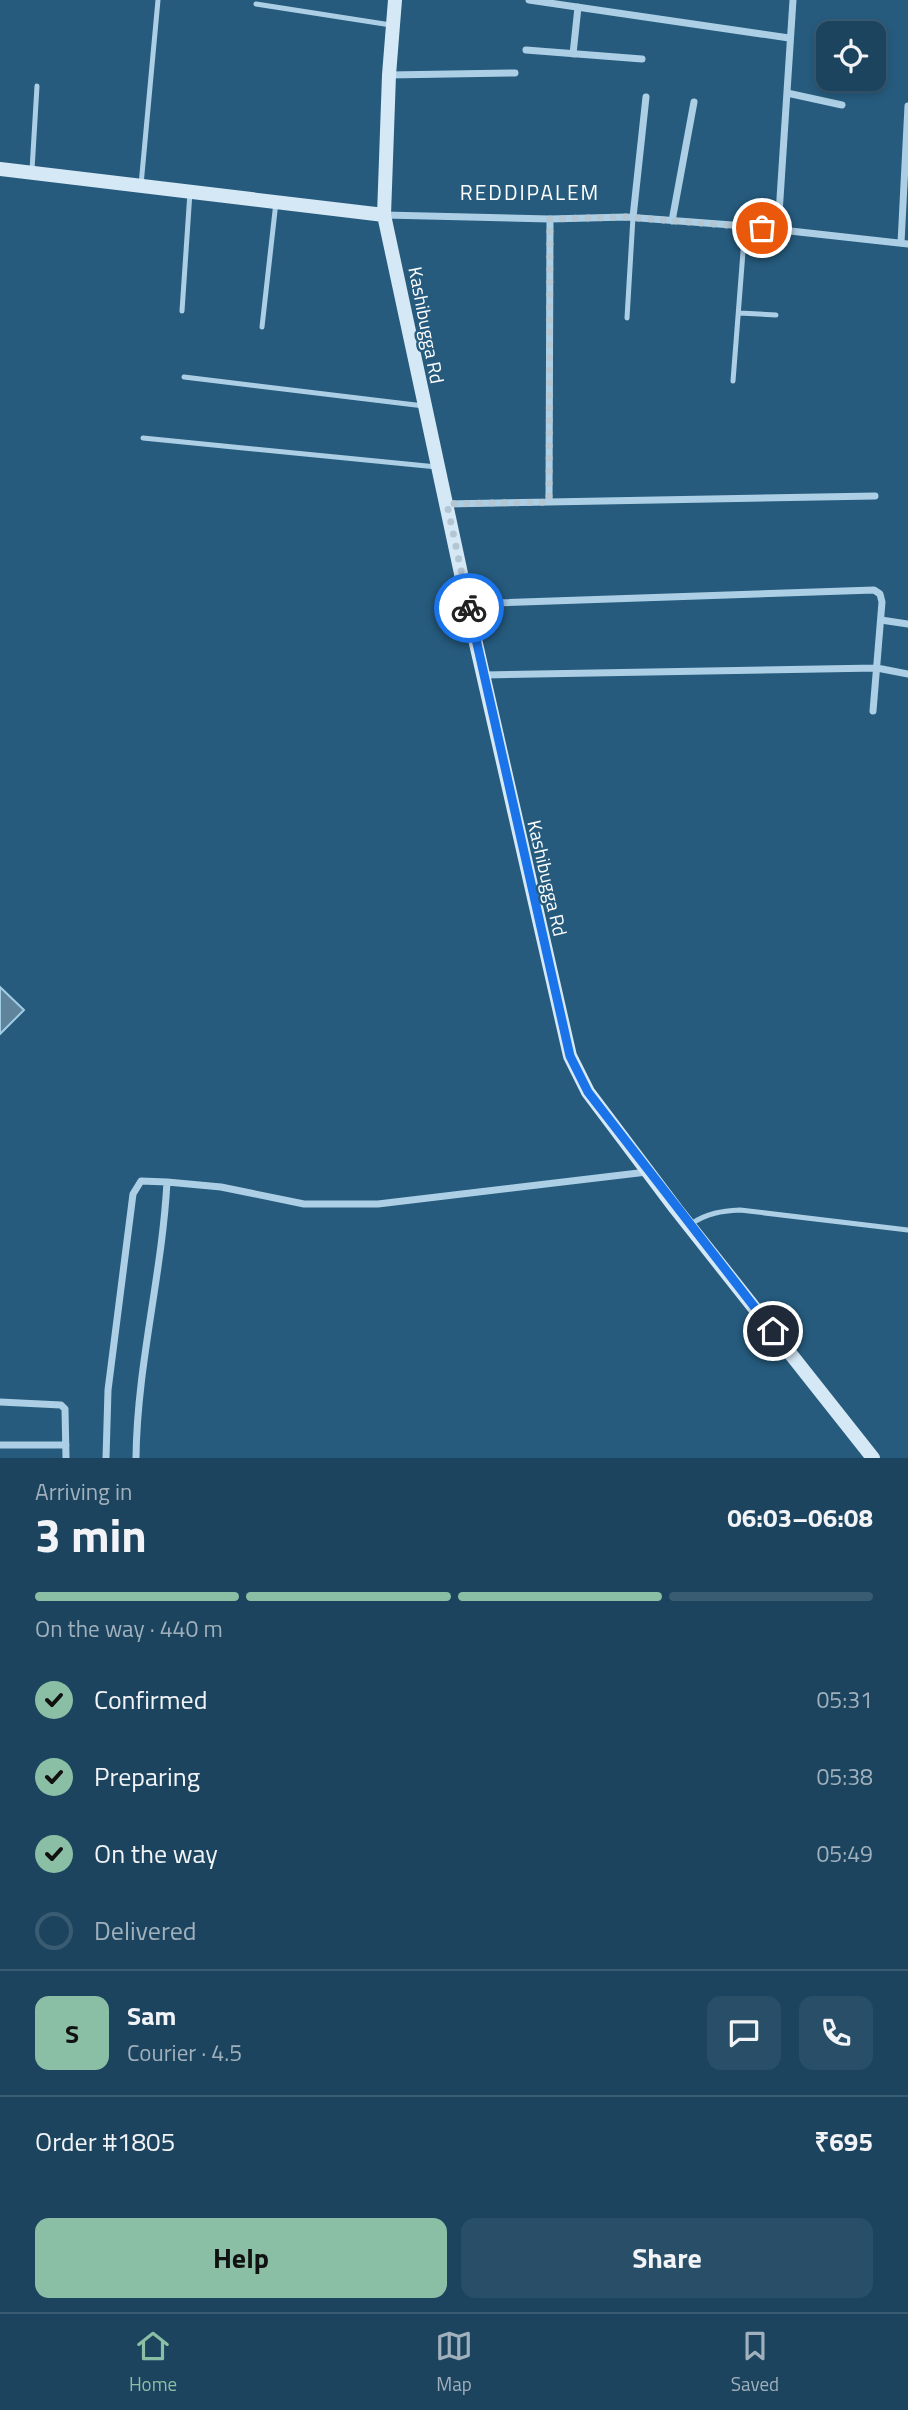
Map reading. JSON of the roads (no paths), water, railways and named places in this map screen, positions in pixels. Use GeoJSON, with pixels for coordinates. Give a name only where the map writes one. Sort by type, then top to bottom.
{"type":"FeatureCollection","features":[{"type":"Feature","properties":{"kind":"main road","name":"Kashibugga Rd"},"geometry":{"type":"LineString","coordinates":[[395,0],[389,75],[384,215],[483,675],[570,1056],[588,1092],[648,1172],[873,1458]]}},
{"type":"Feature","properties":{"kind":"main road"},"geometry":{"type":"LineString","coordinates":[[0,169],[384,215]]}},
{"type":"Feature","properties":{"kind":"street"},"geometry":{"type":"LineString","coordinates":[[528,0],[789,38]]}},
{"type":"Feature","properties":{"kind":"street"},"geometry":{"type":"LineString","coordinates":[[607,12],[608,0]]}},
{"type":"Feature","properties":{"kind":"street"},"geometry":{"type":"LineString","coordinates":[[778,229],[793,0]]}},
{"type":"Feature","properties":{"kind":"street"},"geometry":{"type":"LineString","coordinates":[[573,54],[578,7]]}},
{"type":"Feature","properties":{"kind":"street"},"geometry":{"type":"LineString","coordinates":[[526,50],[642,59]]}},
{"type":"Feature","properties":{"kind":"street"},"geometry":{"type":"LineString","coordinates":[[389,75],[514,73]]}},
{"type":"Feature","properties":{"kind":"street"},"geometry":{"type":"LineString","coordinates":[[787,93],[842,105]]}},
{"type":"Feature","properties":{"kind":"street"},"geometry":{"type":"LineString","coordinates":[[633,217],[646,97]]}},
{"type":"Feature","properties":{"kind":"street"},"geometry":{"type":"LineString","coordinates":[[672,220],[694,102]]}},
{"type":"Feature","properties":{"kind":"street"},"geometry":{"type":"LineString","coordinates":[[384,215],[550,219],[633,217],[778,229],[904,244],[908,106]]}},
{"type":"Feature","properties":{"kind":"street"},"geometry":{"type":"LineString","coordinates":[[549,502],[550,219]]}},
{"type":"Feature","properties":{"kind":"street"},"geometry":{"type":"LineString","coordinates":[[447,504],[875,496]]}},
{"type":"Feature","properties":{"kind":"street"},"geometry":{"type":"LineString","coordinates":[[468,604],[874,590],[880,594],[881,620],[873,711]]}},
{"type":"Feature","properties":{"kind":"street"},"geometry":{"type":"LineString","coordinates":[[881,620],[908,624]]}},
{"type":"Feature","properties":{"kind":"street"},"geometry":{"type":"LineString","coordinates":[[483,675],[877,668],[908,674]]}},
{"type":"Feature","properties":{"kind":"street"},"geometry":{"type":"LineString","coordinates":[[106,1458],[110,1369],[133,1194],[141,1181],[221,1187],[304,1204],[347,1206],[648,1172]]}},
{"type":"Feature","properties":{"kind":"street"},"geometry":{"type":"LineString","coordinates":[[136,1458],[138,1406],[165,1225],[167,1182]]}},
{"type":"Feature","properties":{"kind":"street"},"geometry":{"type":"LineString","coordinates":[[0,1402],[61,1405],[65,1409],[66,1458]]}},
{"type":"Feature","properties":{"kind":"street"},"geometry":{"type":"LineString","coordinates":[[0,1445],[66,1445]]}},
{"type":"Feature","properties":{"kind":"lane"},"geometry":{"type":"LineString","coordinates":[[141,186],[158,0]]}},
{"type":"Feature","properties":{"kind":"lane"},"geometry":{"type":"LineString","coordinates":[[256,4],[393,25]]}},
{"type":"Feature","properties":{"kind":"lane"},"geometry":{"type":"LineString","coordinates":[[32,173],[37,86]]}},
{"type":"Feature","properties":{"kind":"lane"},"geometry":{"type":"LineString","coordinates":[[183,311],[190,192]]}},
{"type":"Feature","properties":{"kind":"lane"},"geometry":{"type":"LineString","coordinates":[[262,327],[276,202]]}},
{"type":"Feature","properties":{"kind":"lane"},"geometry":{"type":"LineString","coordinates":[[627,318],[633,217]]}},
{"type":"Feature","properties":{"kind":"lane"},"geometry":{"type":"LineString","coordinates":[[733,381],[745,226]]}},
{"type":"Feature","properties":{"kind":"lane"},"geometry":{"type":"LineString","coordinates":[[739,313],[776,315]]}},
{"type":"Feature","properties":{"kind":"lane"},"geometry":{"type":"LineString","coordinates":[[184,376],[424,406]]}},
{"type":"Feature","properties":{"kind":"lane"},"geometry":{"type":"LineString","coordinates":[[143,438],[437,467]]}},
{"type":"Feature","properties":{"kind":"lane"},"geometry":{"type":"LineString","coordinates":[[689,1225],[719,1211],[740,1210],[908,1230]]}},
{"type":"Feature","properties":{"kind":"water"},"geometry":{"type":"Polygon","coordinates":[[[0,987],[24,1010],[0,1034],[0,987]]]}},
{"type":"Feature","properties":{"kind":"district","name":"REDDIPALEM"},"geometry":{"type":"Point","coordinates":[530,192]}}]}
